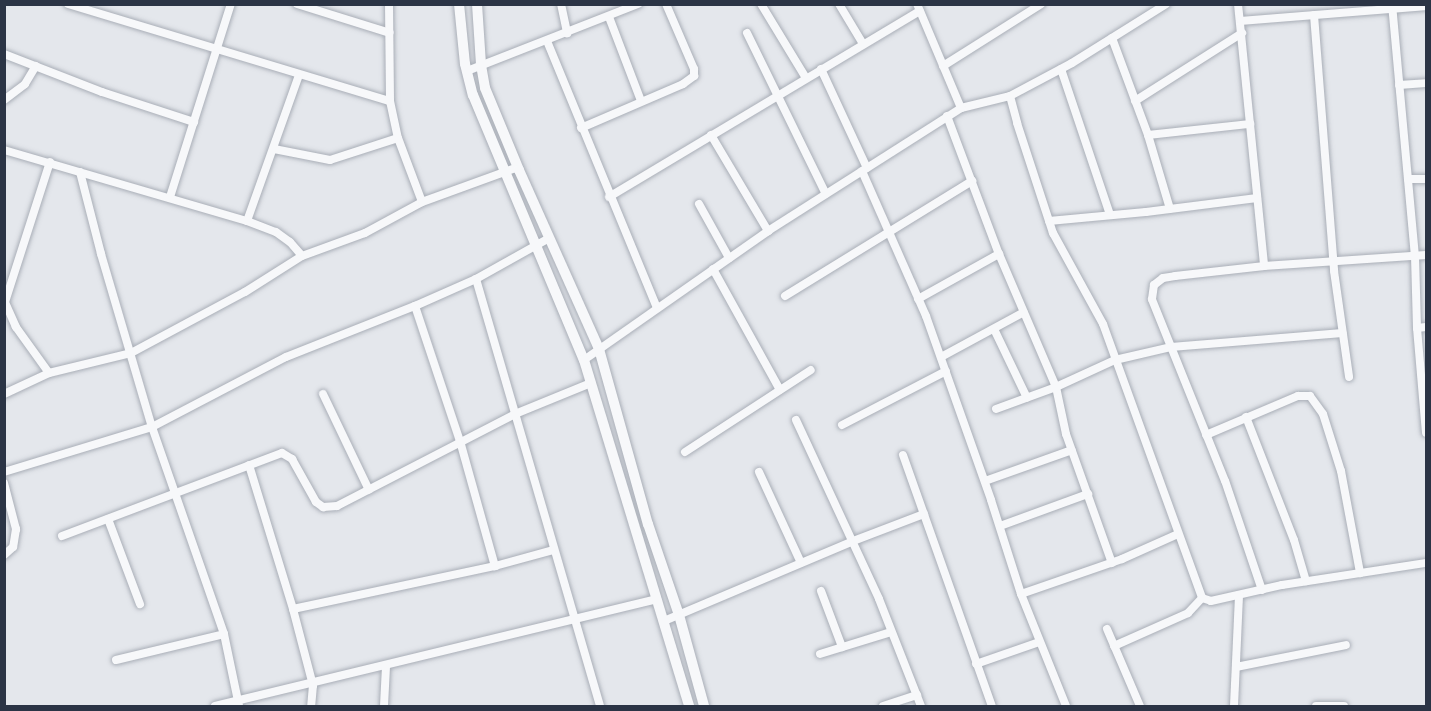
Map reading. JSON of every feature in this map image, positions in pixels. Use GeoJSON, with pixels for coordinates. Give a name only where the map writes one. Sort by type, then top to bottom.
{"type":"FeatureCollection","features":[{"type":"Feature","properties":{"kind":"street"},"geometry":{"type":"LineString","coordinates":[[68,4],[216,51],[390,101]]}},
{"type":"Feature","properties":{"kind":"street"},"geometry":{"type":"LineString","coordinates":[[170,197],[231,4]]}},
{"type":"Feature","properties":{"kind":"street"},"geometry":{"type":"LineString","coordinates":[[297,4],[390,33]]}},
{"type":"Feature","properties":{"kind":"street"},"geometry":{"type":"LineString","coordinates":[[389,4],[390,101],[398,138],[422,202]]}},
{"type":"Feature","properties":{"kind":"street"},"geometry":{"type":"LineString","coordinates":[[459,4],[467,71],[473,95],[584,360],[690,706]]}},
{"type":"Feature","properties":{"kind":"street"},"geometry":{"type":"LineString","coordinates":[[477,4],[481,65],[485,88],[599,349],[648,524],[678,615],[704,706]]}},
{"type":"Feature","properties":{"kind":"street"},"geometry":{"type":"LineString","coordinates":[[561,4],[567,33]]}},
{"type":"Feature","properties":{"kind":"street"},"geometry":{"type":"LineString","coordinates":[[580,128],[684,84],[693,76],[694,69],[666,4]]}},
{"type":"Feature","properties":{"kind":"street"},"geometry":{"type":"LineString","coordinates":[[761,4],[806,78]]}},
{"type":"Feature","properties":{"kind":"street"},"geometry":{"type":"LineString","coordinates":[[839,4],[863,44]]}},
{"type":"Feature","properties":{"kind":"street"},"geometry":{"type":"LineString","coordinates":[[943,66],[1041,4]]}},
{"type":"Feature","properties":{"kind":"street"},"geometry":{"type":"LineString","coordinates":[[584,360],[768,231],[947,116],[961,108],[1011,96],[1061,69],[1166,4]]}},
{"type":"Feature","properties":{"kind":"street"},"geometry":{"type":"LineString","coordinates":[[1238,4],[1264,266]]}},
{"type":"Feature","properties":{"kind":"street"},"geometry":{"type":"LineString","coordinates":[[467,71],[633,6]]}},
{"type":"Feature","properties":{"kind":"street"},"geometry":{"type":"LineString","coordinates":[[1241,21],[1426,6]]}},
{"type":"Feature","properties":{"kind":"street"},"geometry":{"type":"LineString","coordinates":[[1392,7],[1422,327],[1426,433]]}},
{"type":"Feature","properties":{"kind":"street"},"geometry":{"type":"LineString","coordinates":[[609,197],[919,8],[961,108]]}},
{"type":"Feature","properties":{"kind":"street"},"geometry":{"type":"LineString","coordinates":[[1314,15],[1333,262],[1349,377]]}},
{"type":"Feature","properties":{"kind":"street"},"geometry":{"type":"LineString","coordinates":[[609,17],[641,101]]}},
{"type":"Feature","properties":{"kind":"street"},"geometry":{"type":"LineString","coordinates":[[747,33],[826,194]]}},
{"type":"Feature","properties":{"kind":"street"},"geometry":{"type":"LineString","coordinates":[[1135,101],[1207,58],[1242,33]]}},
{"type":"Feature","properties":{"kind":"street"},"geometry":{"type":"LineString","coordinates":[[1112,38],[1148,135],[1170,209]]}},
{"type":"Feature","properties":{"kind":"street"},"geometry":{"type":"LineString","coordinates":[[547,41],[580,128],[657,308]]}},
{"type":"Feature","properties":{"kind":"street"},"geometry":{"type":"LineString","coordinates":[[4,54],[194,122]]}},
{"type":"Feature","properties":{"kind":"street"},"geometry":{"type":"LineString","coordinates":[[4,100],[25,84],[36,66]]}},
{"type":"Feature","properties":{"kind":"street"},"geometry":{"type":"LineString","coordinates":[[821,69],[941,357],[985,481],[1021,594],[1066,706]]}},
{"type":"Feature","properties":{"kind":"street"},"geometry":{"type":"LineString","coordinates":[[1061,69],[1110,215]]}},
{"type":"Feature","properties":{"kind":"street"},"geometry":{"type":"LineString","coordinates":[[247,221],[299,75]]}},
{"type":"Feature","properties":{"kind":"street"},"geometry":{"type":"LineString","coordinates":[[1399,85],[1426,83]]}},
{"type":"Feature","properties":{"kind":"street"},"geometry":{"type":"LineString","coordinates":[[1011,96],[1017,123],[1053,233],[1103,324],[1202,598]]}},
{"type":"Feature","properties":{"kind":"street"},"geometry":{"type":"LineString","coordinates":[[947,116],[999,254],[1056,387],[1072,450],[1112,563]]}},
{"type":"Feature","properties":{"kind":"street"},"geometry":{"type":"LineString","coordinates":[[1148,135],[1250,124]]}},
{"type":"Feature","properties":{"kind":"street"},"geometry":{"type":"LineString","coordinates":[[711,135],[768,231]]}},
{"type":"Feature","properties":{"kind":"street"},"geometry":{"type":"LineString","coordinates":[[274,149],[330,160],[398,138]]}},
{"type":"Feature","properties":{"kind":"street"},"geometry":{"type":"LineString","coordinates":[[4,150],[247,221],[276,232],[290,242],[302,256]]}},
{"type":"Feature","properties":{"kind":"street"},"geometry":{"type":"LineString","coordinates":[[49,373],[16,327],[5,302],[50,162]]}},
{"type":"Feature","properties":{"kind":"street"},"geometry":{"type":"LineString","coordinates":[[4,394],[49,373],[130,353],[245,292],[302,256],[365,233],[422,202],[518,167]]}},
{"type":"Feature","properties":{"kind":"street"},"geometry":{"type":"LineString","coordinates":[[80,172],[152,427],[224,634],[239,704]]}},
{"type":"Feature","properties":{"kind":"street"},"geometry":{"type":"LineString","coordinates":[[1408,179],[1426,179]]}},
{"type":"Feature","properties":{"kind":"street"},"geometry":{"type":"LineString","coordinates":[[784,296],[972,181]]}},
{"type":"Feature","properties":{"kind":"street"},"geometry":{"type":"LineString","coordinates":[[1049,221],[1257,198]]}},
{"type":"Feature","properties":{"kind":"street"},"geometry":{"type":"LineString","coordinates":[[699,204],[729,258]]}},
{"type":"Feature","properties":{"kind":"street"},"geometry":{"type":"LineString","coordinates":[[4,472],[152,427],[286,357],[415,306],[476,279],[549,238]]}},
{"type":"Feature","properties":{"kind":"street"},"geometry":{"type":"LineString","coordinates":[[918,299],[999,254]]}},
{"type":"Feature","properties":{"kind":"street"},"geometry":{"type":"LineString","coordinates":[[1262,590],[1206,435],[1152,299],[1151,291],[1158,281],[1264,266],[1426,255]]}},
{"type":"Feature","properties":{"kind":"street"},"geometry":{"type":"LineString","coordinates":[[713,269],[780,390]]}},
{"type":"Feature","properties":{"kind":"street"},"geometry":{"type":"LineString","coordinates":[[476,279],[600,706]]}},
{"type":"Feature","properties":{"kind":"street"},"geometry":{"type":"LineString","coordinates":[[415,306],[460,441],[495,566]]}},
{"type":"Feature","properties":{"kind":"street"},"geometry":{"type":"LineString","coordinates":[[941,357],[1024,312]]}},
{"type":"Feature","properties":{"kind":"street"},"geometry":{"type":"LineString","coordinates":[[994,329],[1027,398]]}},
{"type":"Feature","properties":{"kind":"street"},"geometry":{"type":"LineString","coordinates":[[996,409],[1056,387],[1115,360],[1171,347],[1342,333]]}},
{"type":"Feature","properties":{"kind":"street"},"geometry":{"type":"LineString","coordinates":[[684,452],[811,370]]}},
{"type":"Feature","properties":{"kind":"street"},"geometry":{"type":"LineString","coordinates":[[842,425],[946,371]]}},
{"type":"Feature","properties":{"kind":"street"},"geometry":{"type":"LineString","coordinates":[[62,536],[275,454],[287,454],[292,459],[316,502],[323,507],[337,506],[514,414],[591,383]]}},
{"type":"Feature","properties":{"kind":"street"},"geometry":{"type":"LineString","coordinates":[[323,394],[369,490]]}},
{"type":"Feature","properties":{"kind":"street"},"geometry":{"type":"LineString","coordinates":[[1206,435],[1298,396],[1310,396],[1323,414],[1341,471],[1360,573]]}},
{"type":"Feature","properties":{"kind":"street"},"geometry":{"type":"LineString","coordinates":[[1246,417],[1294,540],[1306,581]]}},
{"type":"Feature","properties":{"kind":"street"},"geometry":{"type":"LineString","coordinates":[[796,420],[853,541],[921,706]]}},
{"type":"Feature","properties":{"kind":"street"},"geometry":{"type":"LineString","coordinates":[[985,481],[1072,450]]}},
{"type":"Feature","properties":{"kind":"street"},"geometry":{"type":"LineString","coordinates":[[903,455],[992,706]]}},
{"type":"Feature","properties":{"kind":"street"},"geometry":{"type":"LineString","coordinates":[[249,465],[293,609],[313,685],[311,706]]}},
{"type":"Feature","properties":{"kind":"street"},"geometry":{"type":"LineString","coordinates":[[759,472],[801,563]]}},
{"type":"Feature","properties":{"kind":"street"},"geometry":{"type":"LineString","coordinates":[[4,483],[16,529],[13,547],[4,555]]}},
{"type":"Feature","properties":{"kind":"street"},"geometry":{"type":"LineString","coordinates":[[1000,526],[1088,494]]}},
{"type":"Feature","properties":{"kind":"street"},"geometry":{"type":"LineString","coordinates":[[664,621],[853,541],[924,514]]}},
{"type":"Feature","properties":{"kind":"street"},"geometry":{"type":"LineString","coordinates":[[108,519],[140,604]]}},
{"type":"Feature","properties":{"kind":"street"},"geometry":{"type":"LineString","coordinates":[[1021,594],[1112,563],[1178,534]]}},
{"type":"Feature","properties":{"kind":"street"},"geometry":{"type":"LineString","coordinates":[[293,609],[495,566],[553,550]]}},
{"type":"Feature","properties":{"kind":"street"},"geometry":{"type":"LineString","coordinates":[[1202,598],[1211,601],[1306,581],[1426,562]]}},
{"type":"Feature","properties":{"kind":"street"},"geometry":{"type":"LineString","coordinates":[[821,591],[842,647]]}},
{"type":"Feature","properties":{"kind":"street"},"geometry":{"type":"LineString","coordinates":[[1234,706],[1239,595]]}},
{"type":"Feature","properties":{"kind":"street"},"geometry":{"type":"LineString","coordinates":[[1114,646],[1188,613],[1202,598]]}},
{"type":"Feature","properties":{"kind":"street"},"geometry":{"type":"LineString","coordinates":[[216,706],[239,704],[657,599]]}},
{"type":"Feature","properties":{"kind":"street"},"geometry":{"type":"LineString","coordinates":[[1107,629],[1140,706]]}},
{"type":"Feature","properties":{"kind":"street"},"geometry":{"type":"LineString","coordinates":[[820,654],[891,632]]}},
{"type":"Feature","properties":{"kind":"street"},"geometry":{"type":"LineString","coordinates":[[116,660],[224,634]]}},
{"type":"Feature","properties":{"kind":"street"},"geometry":{"type":"LineString","coordinates":[[976,664],[1039,642]]}},
{"type":"Feature","properties":{"kind":"street"},"geometry":{"type":"LineString","coordinates":[[1236,667],[1346,645]]}},
{"type":"Feature","properties":{"kind":"street"},"geometry":{"type":"LineString","coordinates":[[384,706],[386,666]]}},
{"type":"Feature","properties":{"kind":"street"},"geometry":{"type":"LineString","coordinates":[[883,706],[917,695]]}},
{"type":"Feature","properties":{"kind":"street"},"geometry":{"type":"LineString","coordinates":[[1316,706],[1344,706]]}}]}
